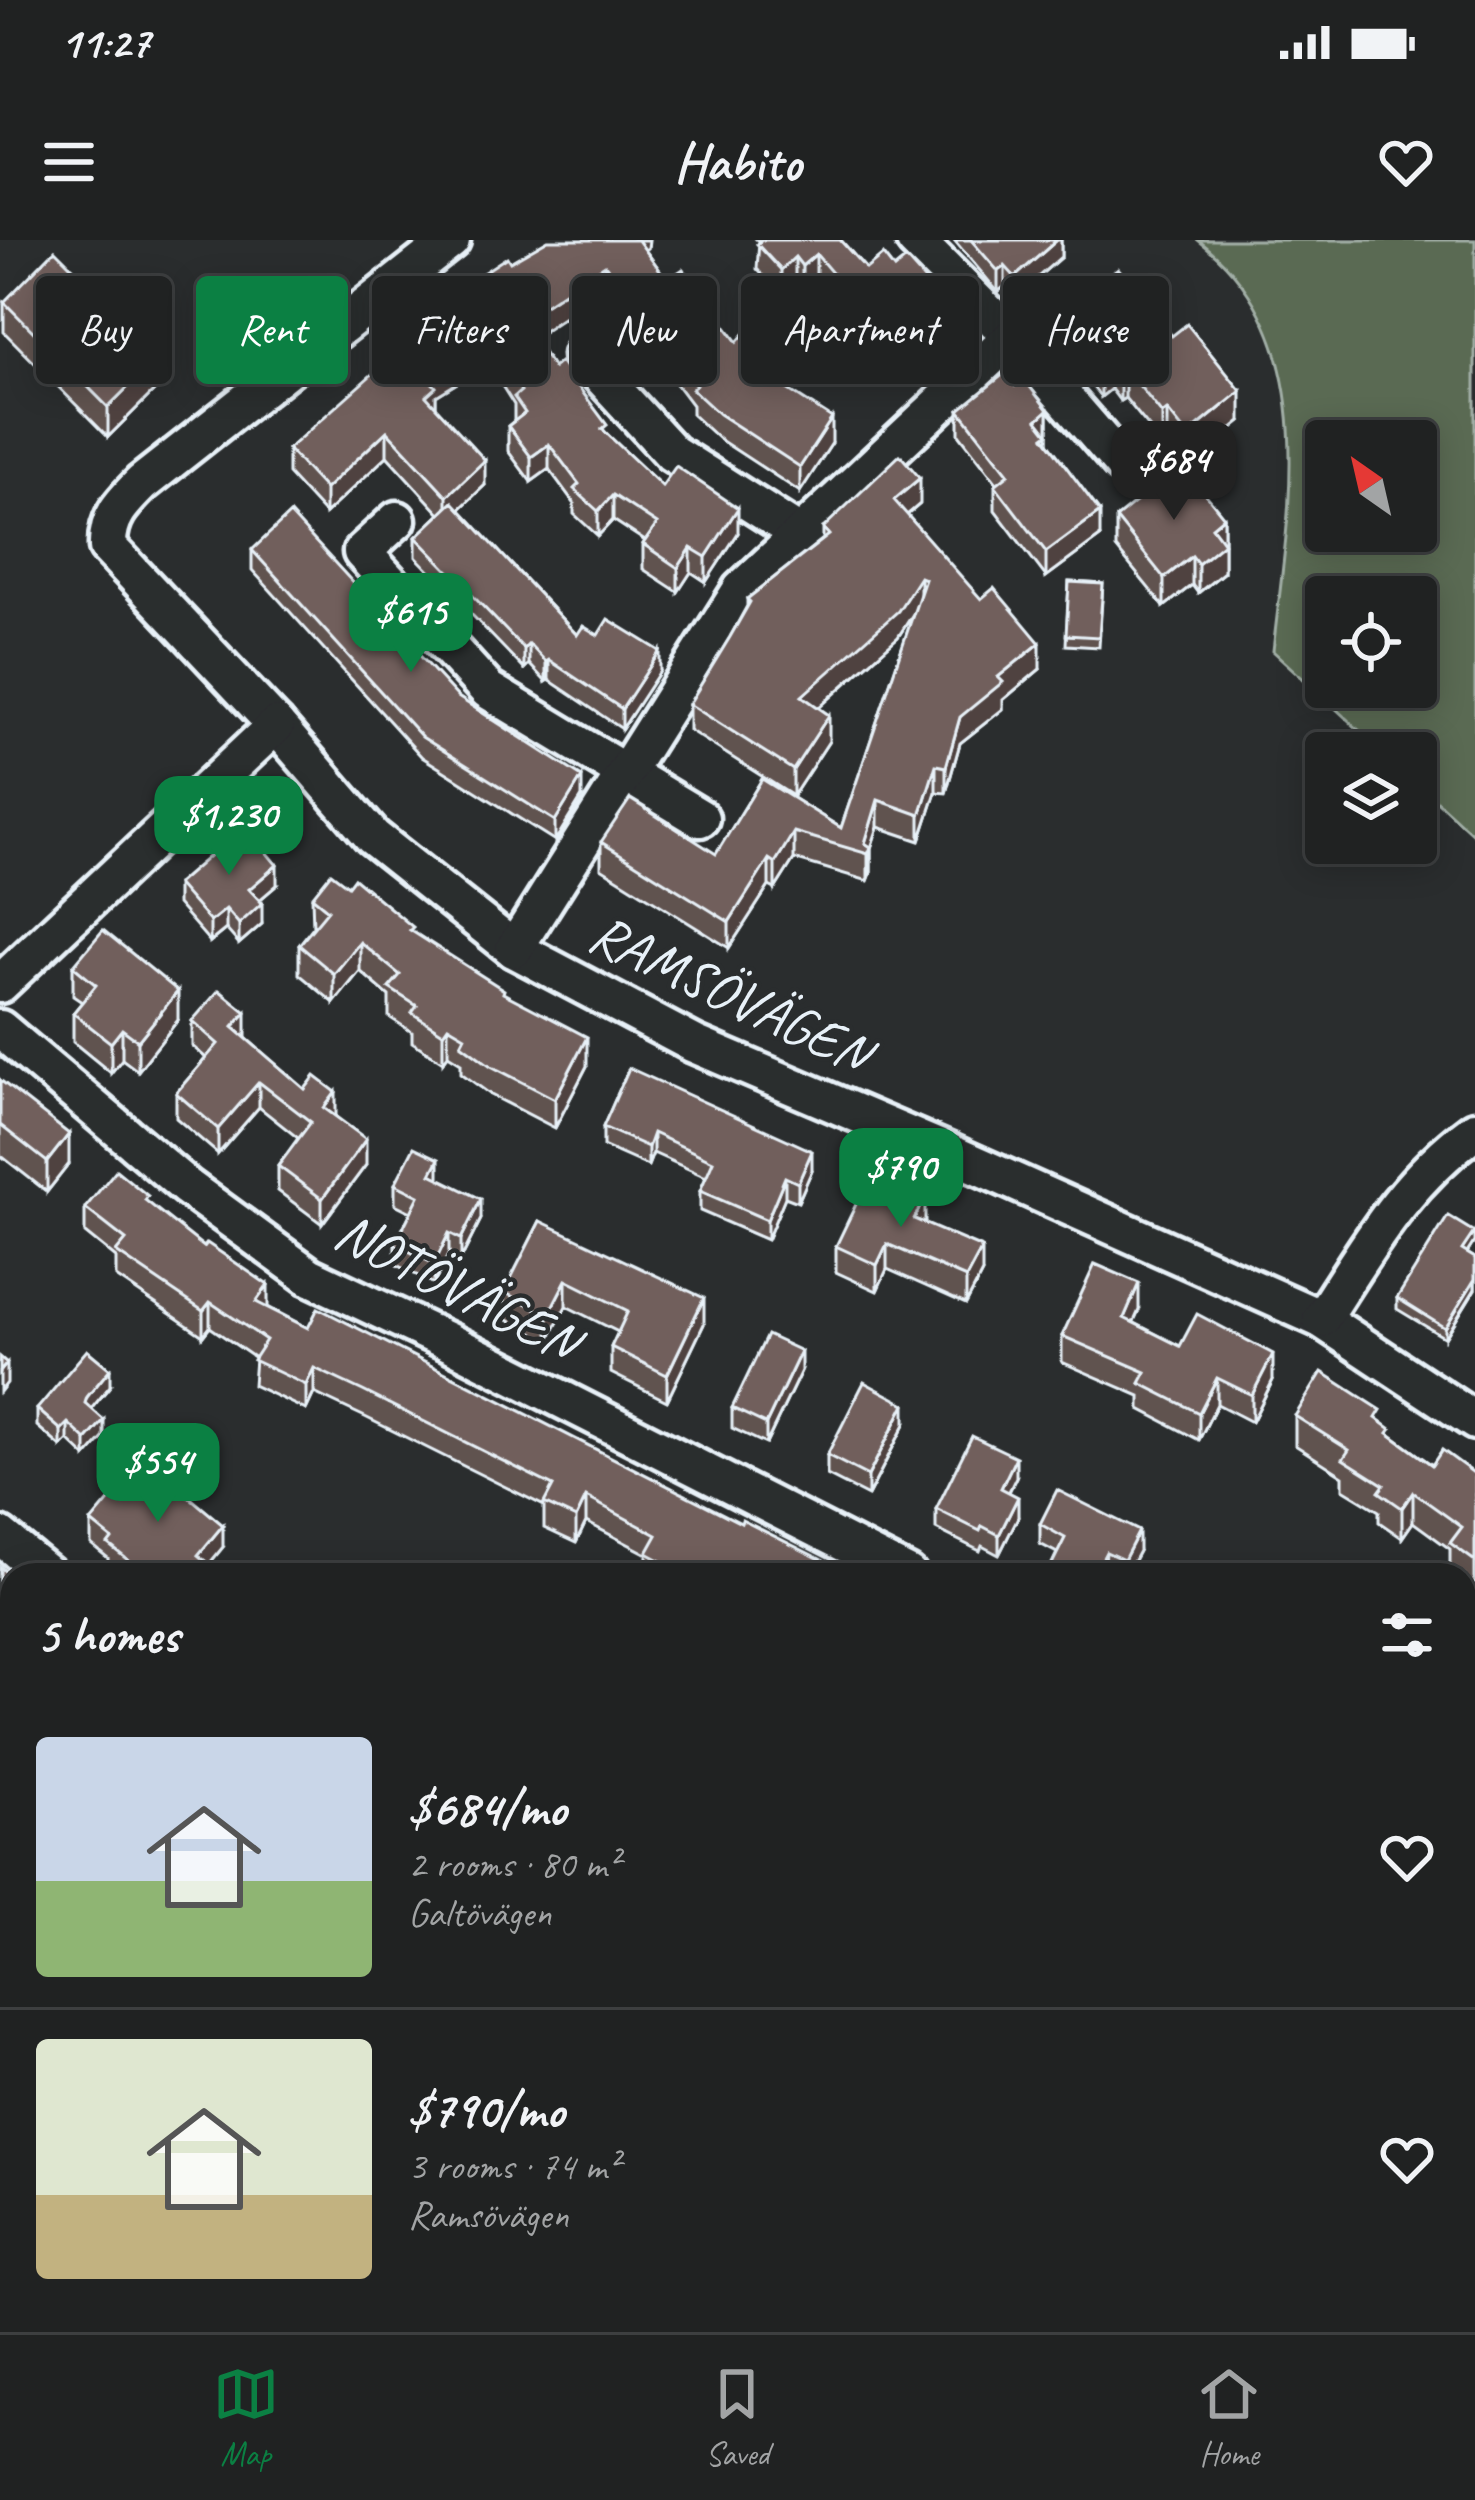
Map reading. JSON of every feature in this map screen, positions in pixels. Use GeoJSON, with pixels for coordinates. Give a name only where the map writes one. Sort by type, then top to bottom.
{"type":"FeatureCollection","features":[{"type":"Feature","properties":{"kind":"street","name":"RAMSÖVÄGEN"},"geometry":{"type":"LineString","coordinates":[[451,240],[142,483],[117,507],[108,528],[108,547],[276,725],[374,838],[514,949],[694,1045],[1321,1319],[1475,1421]]}},
{"type":"Feature","properties":{"kind":"street"},"geometry":{"type":"LineString","coordinates":[[915,240],[1003,328]]}},
{"type":"Feature","properties":{"kind":"street"},"geometry":{"type":"LineString","coordinates":[[514,949],[741,590],[1003,345]]}},
{"type":"Feature","properties":{"kind":"street"},"geometry":{"type":"LineString","coordinates":[[608,384],[672,453],[801,535]]}},
{"type":"Feature","properties":{"kind":"street"},"geometry":{"type":"LineString","coordinates":[[1053,384],[1122,464]]}},
{"type":"Feature","properties":{"kind":"street"},"geometry":{"type":"LineString","coordinates":[[397,520],[362,552],[488,690],[700,818]]}},
{"type":"Feature","properties":{"kind":"street"},"geometry":{"type":"LineString","coordinates":[[0,984],[276,725]]}},
{"type":"Feature","properties":{"kind":"street","name":"NOTÖVÄGEN"},"geometry":{"type":"LineString","coordinates":[[0,1029],[188,1187],[309,1276],[884,1563]]}},
{"type":"Feature","properties":{"kind":"street"},"geometry":{"type":"LineString","coordinates":[[1321,1319],[1399,1199],[1441,1155],[1475,1130]]}},
{"type":"Feature","properties":{"kind":"street"},"geometry":{"type":"LineString","coordinates":[[0,1536],[33,1563]]}},
{"type":"Feature","properties":{"kind":"green space"},"geometry":{"type":"Polygon","coordinates":[[[1198,240],[1475,240],[1475,836],[1437,801],[1437,732],[1361,732],[1335,708],[1437,708],[1437,576],[1305,576],[1305,680],[1273,651],[1286,542],[1289,430],[1282,376],[1266,326],[1239,280],[1198,240]]]}},
{"type":"Feature","properties":{"kind":"building"},"geometry":{"type":"Polygon","coordinates":[[[548,240],[638,240],[664,276],[613,276],[605,265],[588,276],[572,276],[572,287],[548,303],[548,276],[478,276],[507,257],[510,262],[548,240]]]}},
{"type":"Feature","properties":{"kind":"building"},"geometry":{"type":"Polygon","coordinates":[[[762,240],[840,240],[866,269],[883,255],[894,269],[906,259],[921,276],[835,276],[816,254],[802,266],[795,257],[781,270],[757,244],[762,240]]]}},
{"type":"Feature","properties":{"kind":"building"},"geometry":{"type":"Polygon","coordinates":[[[971,240],[1057,240],[1016,276],[1005,266],[998,271],[971,240]]]}},
{"type":"Feature","properties":{"kind":"building"},"geometry":{"type":"Polygon","coordinates":[[[55,250],[81,276],[36,276],[36,334],[4,302],[55,250]]]}},
{"type":"Feature","properties":{"kind":"building"},"geometry":{"type":"Polygon","coordinates":[[[717,315],[737,342],[741,337],[741,384],[779,384],[832,418],[800,467],[719,414],[692,389],[717,384],[717,315]]]}},
{"type":"Feature","properties":{"kind":"building"},"geometry":{"type":"Polygon","coordinates":[[[1187,324],[1241,391],[1187,435],[1167,410],[1162,414],[1138,384],[1169,384],[1169,332],[1172,336],[1187,324]]]}},
{"type":"Feature","properties":{"kind":"building"},"geometry":{"type":"Polygon","coordinates":[[[548,360],[553,368],[560,362],[607,425],[602,429],[662,486],[676,466],[738,508],[706,557],[691,548],[678,568],[643,544],[657,524],[613,495],[598,511],[574,489],[579,484],[549,444],[531,457],[508,426],[525,413],[514,397],[521,391],[517,384],[548,384],[548,360]]]}},
{"type":"Feature","properties":{"kind":"building"},"geometry":{"type":"Polygon","coordinates":[[[372,374],[372,384],[433,384],[436,387],[426,396],[485,460],[447,496],[387,431],[325,489],[288,449],[372,374]]]}},
{"type":"Feature","properties":{"kind":"building"},"geometry":{"type":"Polygon","coordinates":[[[1003,375],[1003,384],[1028,384],[1048,410],[1037,420],[1048,434],[1044,437],[1100,512],[1046,552],[995,485],[1009,474],[959,410],[1003,375]]]}},
{"type":"Feature","properties":{"kind":"building"},"geometry":{"type":"Polygon","coordinates":[[[85,384],[131,384],[108,407],[85,384]]]}},
{"type":"Feature","properties":{"kind":"building"},"geometry":{"type":"Polygon","coordinates":[[[900,455],[920,478],[894,500],[981,599],[994,588],[1040,643],[960,717],[946,767],[936,765],[920,815],[878,800],[865,843],[871,847],[868,854],[794,832],[775,863],[769,859],[729,922],[601,842],[630,799],[716,854],[762,779],[841,828],[925,579],[920,577],[898,611],[802,696],[829,715],[793,770],[689,704],[750,602],[747,599],[829,535],[823,528],[900,455]]]}},
{"type":"Feature","properties":{"kind":"building"},"geometry":{"type":"Polygon","coordinates":[[[1182,465],[1224,517],[1212,527],[1224,543],[1198,564],[1192,556],[1164,578],[1116,518],[1182,465]]]}},
{"type":"Feature","properties":{"kind":"building"},"geometry":{"type":"Polygon","coordinates":[[[453,502],[577,635],[583,626],[598,635],[608,619],[660,651],[622,709],[546,662],[529,644],[524,649],[416,537],[453,502]]]}},
{"type":"Feature","properties":{"kind":"building"},"geometry":{"type":"Polygon","coordinates":[[[290,514],[458,697],[582,777],[555,821],[422,737],[252,550],[290,514]]]}},
{"type":"Feature","properties":{"kind":"building"},"geometry":{"type":"Polygon","coordinates":[[[1069,582],[1103,584],[1099,637],[1066,635],[1069,582]]]}},
{"type":"Feature","properties":{"kind":"building"},"geometry":{"type":"Polygon","coordinates":[[[244,826],[277,865],[249,889],[262,903],[239,924],[226,909],[210,922],[177,884],[244,826]]]}},
{"type":"Feature","properties":{"kind":"building"},"geometry":{"type":"Polygon","coordinates":[[[331,873],[348,886],[354,878],[413,927],[410,930],[503,993],[587,1037],[555,1099],[491,1066],[461,1044],[465,1036],[448,1026],[443,1033],[412,1013],[417,1006],[389,988],[400,975],[360,942],[334,974],[299,945],[328,910],[312,897],[331,873]]]}},
{"type":"Feature","properties":{"kind":"building"},"geometry":{"type":"Polygon","coordinates":[[[103,930],[178,991],[138,1041],[122,1029],[111,1043],[73,1013],[96,985],[73,966],[103,930]]]}},
{"type":"Feature","properties":{"kind":"building"},"geometry":{"type":"Polygon","coordinates":[[[219,990],[246,1012],[233,1027],[305,1089],[315,1076],[336,1092],[324,1108],[366,1139],[322,1199],[278,1166],[311,1122],[259,1082],[218,1129],[176,1093],[218,1044],[192,1021],[219,990]]]}},
{"type":"Feature","properties":{"kind":"building"},"geometry":{"type":"Polygon","coordinates":[[[629,1068],[812,1151],[798,1183],[785,1177],[767,1220],[700,1191],[713,1161],[653,1133],[648,1147],[603,1127],[629,1068]]]}},
{"type":"Feature","properties":{"kind":"building"},"geometry":{"type":"Polygon","coordinates":[[[0,1080],[69,1134],[47,1162],[0,1125],[0,1080]]]}},
{"type":"Feature","properties":{"kind":"building"},"geometry":{"type":"Polygon","coordinates":[[[414,1147],[439,1159],[431,1174],[481,1199],[461,1239],[449,1233],[434,1264],[395,1244],[419,1196],[395,1184],[414,1147]]]}},
{"type":"Feature","properties":{"kind":"building"},"geometry":{"type":"Polygon","coordinates":[[[116,1170],[204,1247],[207,1243],[268,1285],[256,1302],[308,1328],[318,1308],[828,1563],[666,1563],[647,1553],[657,1535],[586,1497],[576,1518],[544,1503],[553,1486],[363,1391],[314,1368],[306,1385],[253,1360],[266,1340],[210,1302],[203,1311],[116,1252],[126,1240],[85,1208],[116,1170]]]}},
{"type":"Feature","properties":{"kind":"building"},"geometry":{"type":"Polygon","coordinates":[[[871,1173],[925,1197],[914,1219],[982,1248],[966,1278],[887,1244],[877,1265],[836,1246],[871,1173]]]}},
{"type":"Feature","properties":{"kind":"building"},"geometry":{"type":"Polygon","coordinates":[[[1448,1216],[1474,1232],[1462,1250],[1475,1258],[1475,1279],[1445,1328],[1397,1298],[1448,1216]]]}},
{"type":"Feature","properties":{"kind":"building"},"geometry":{"type":"Polygon","coordinates":[[[540,1221],[704,1298],[667,1375],[611,1347],[628,1311],[566,1280],[548,1315],[504,1292],[540,1221]]]}},
{"type":"Feature","properties":{"kind":"building"},"geometry":{"type":"Polygon","coordinates":[[[1095,1264],[1139,1283],[1124,1318],[1180,1346],[1197,1314],[1273,1354],[1252,1395],[1217,1378],[1199,1413],[1140,1383],[1146,1372],[1062,1336],[1095,1264]]]}},
{"type":"Feature","properties":{"kind":"building"},"geometry":{"type":"Polygon","coordinates":[[[767,1335],[801,1351],[766,1424],[732,1408],[767,1335]]]}},
{"type":"Feature","properties":{"kind":"building"},"geometry":{"type":"Polygon","coordinates":[[[87,1350],[110,1369],[87,1397],[85,1403],[104,1420],[86,1440],[68,1423],[61,1430],[37,1409],[87,1350]]]}},
{"type":"Feature","properties":{"kind":"building"},"geometry":{"type":"Polygon","coordinates":[[[1322,1372],[1381,1410],[1376,1418],[1391,1429],[1388,1433],[1432,1465],[1442,1450],[1475,1474],[1475,1561],[1450,1543],[1462,1527],[1413,1492],[1402,1508],[1379,1492],[1384,1485],[1343,1459],[1349,1450],[1295,1416],[1322,1372]]]}},
{"type":"Feature","properties":{"kind":"building"},"geometry":{"type":"Polygon","coordinates":[[[864,1382],[905,1404],[868,1476],[827,1455],[864,1382]]]}},
{"type":"Feature","properties":{"kind":"building"},"geometry":{"type":"Polygon","coordinates":[[[972,1436],[1016,1457],[1001,1488],[1018,1497],[999,1535],[936,1509],[972,1436]]]}},
{"type":"Feature","properties":{"kind":"building"},"geometry":{"type":"Polygon","coordinates":[[[144,1459],[223,1525],[198,1555],[208,1563],[131,1563],[91,1522],[144,1459]]]}},
{"type":"Feature","properties":{"kind":"building"},"geometry":{"type":"Polygon","coordinates":[[[1057,1490],[1139,1531],[1124,1560],[1106,1552],[1100,1563],[1052,1563],[1065,1538],[1040,1524],[1057,1490]]]}}]}
